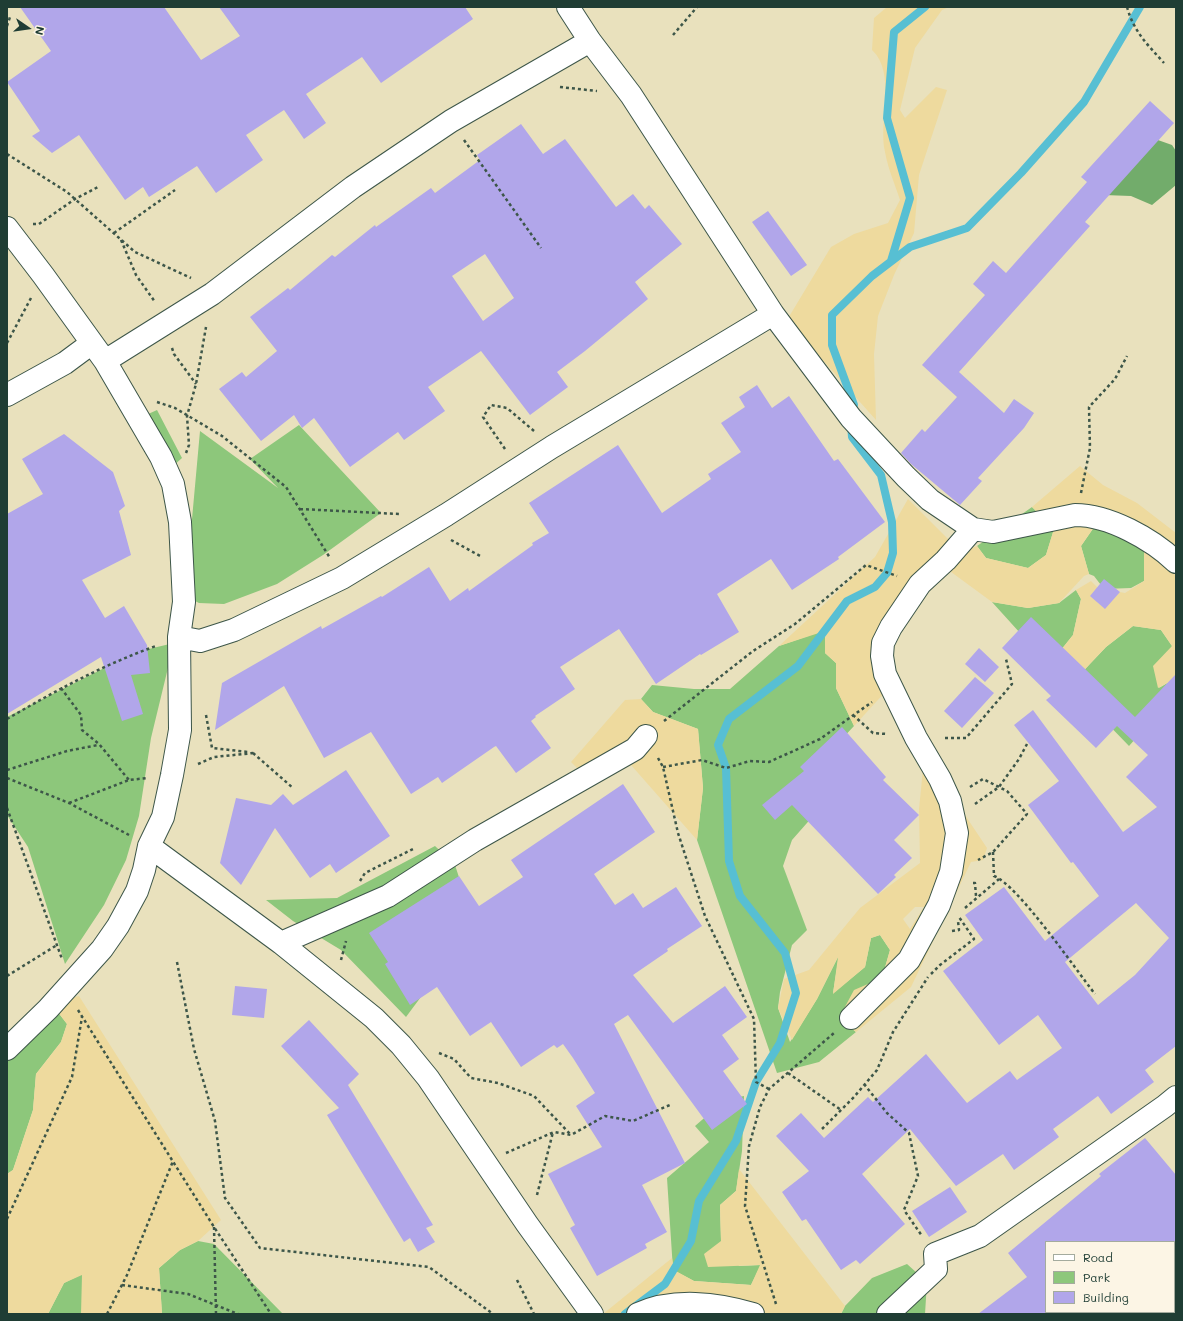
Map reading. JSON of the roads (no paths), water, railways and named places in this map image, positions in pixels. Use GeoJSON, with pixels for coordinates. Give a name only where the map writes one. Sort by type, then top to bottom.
{"type":"FeatureCollection","features":[{"type":"Feature","properties":{"kind":"street"},"geometry":{"type":"LineString","coordinates":[[568,7],[590,41],[631,95],[773,314],[851,418],[906,477],[930,500],[972,529],[993,532],[1075,515],[1087,515],[1128,529],[1176,562]]}},
{"type":"Feature","properties":{"kind":"street"},"geometry":{"type":"LineString","coordinates":[[105,361],[212,294],[353,187],[451,122],[590,41]]}},
{"type":"Feature","properties":{"kind":"street"},"geometry":{"type":"LineString","coordinates":[[7,228],[105,361],[148,434],[173,484],[180,522],[184,602],[179,637],[180,730],[163,817],[149,846],[144,870],[137,891],[118,926],[102,949],[71,984],[7,1048]]}},
{"type":"Feature","properties":{"kind":"street"},"geometry":{"type":"LineString","coordinates":[[179,637],[200,641],[234,630],[342,578],[446,515],[552,447],[773,314]]}},
{"type":"Feature","properties":{"kind":"street"},"geometry":{"type":"LineString","coordinates":[[7,395],[65,363],[92,343]]}},
{"type":"Feature","properties":{"kind":"street"},"geometry":{"type":"LineString","coordinates":[[850,1018],[909,960],[939,905],[951,872],[957,833],[955,819],[940,779],[912,730],[885,674],[882,656],[883,643],[891,627],[920,584],[946,560],[972,529]]}},
{"type":"Feature","properties":{"kind":"street"},"geometry":{"type":"LineString","coordinates":[[281,943],[388,896],[475,840],[635,748],[646,736]]}},
{"type":"Feature","properties":{"kind":"street"},"geometry":{"type":"LineString","coordinates":[[149,846],[281,943],[374,1018],[401,1045],[428,1078],[527,1224],[592,1314]]}},
{"type":"Feature","properties":{"kind":"street"},"geometry":{"type":"LineString","coordinates":[[888,1314],[936,1269],[935,1254],[980,1236],[1165,1106],[1176,1096]]}},
{"type":"Feature","properties":{"kind":"street"},"geometry":{"type":"LineString","coordinates":[[638,1314],[653,1307],[678,1303],[734,1308],[753,1314]]}},
{"type":"Feature","properties":{"kind":"waterway"},"geometry":{"type":"LineString","coordinates":[[891,261],[910,198],[887,118],[894,32],[925,7]]}},
{"type":"Feature","properties":{"kind":"waterway"},"geometry":{"type":"LineString","coordinates":[[852,411],[854,405],[832,345],[832,315],[872,276],[910,247],[967,228],[1021,173],[1084,102],[1140,7]]}},
{"type":"Feature","properties":{"kind":"waterway"},"geometry":{"type":"LineString","coordinates":[[625,1314],[665,1284],[691,1241],[699,1201],[736,1141],[756,1082],[780,1043],[796,993],[785,953],[740,896],[729,861],[726,768],[718,745],[729,719],[798,666],[847,601],[875,587],[887,573],[893,553],[892,522],[881,475],[852,437],[851,425]]}}]}
